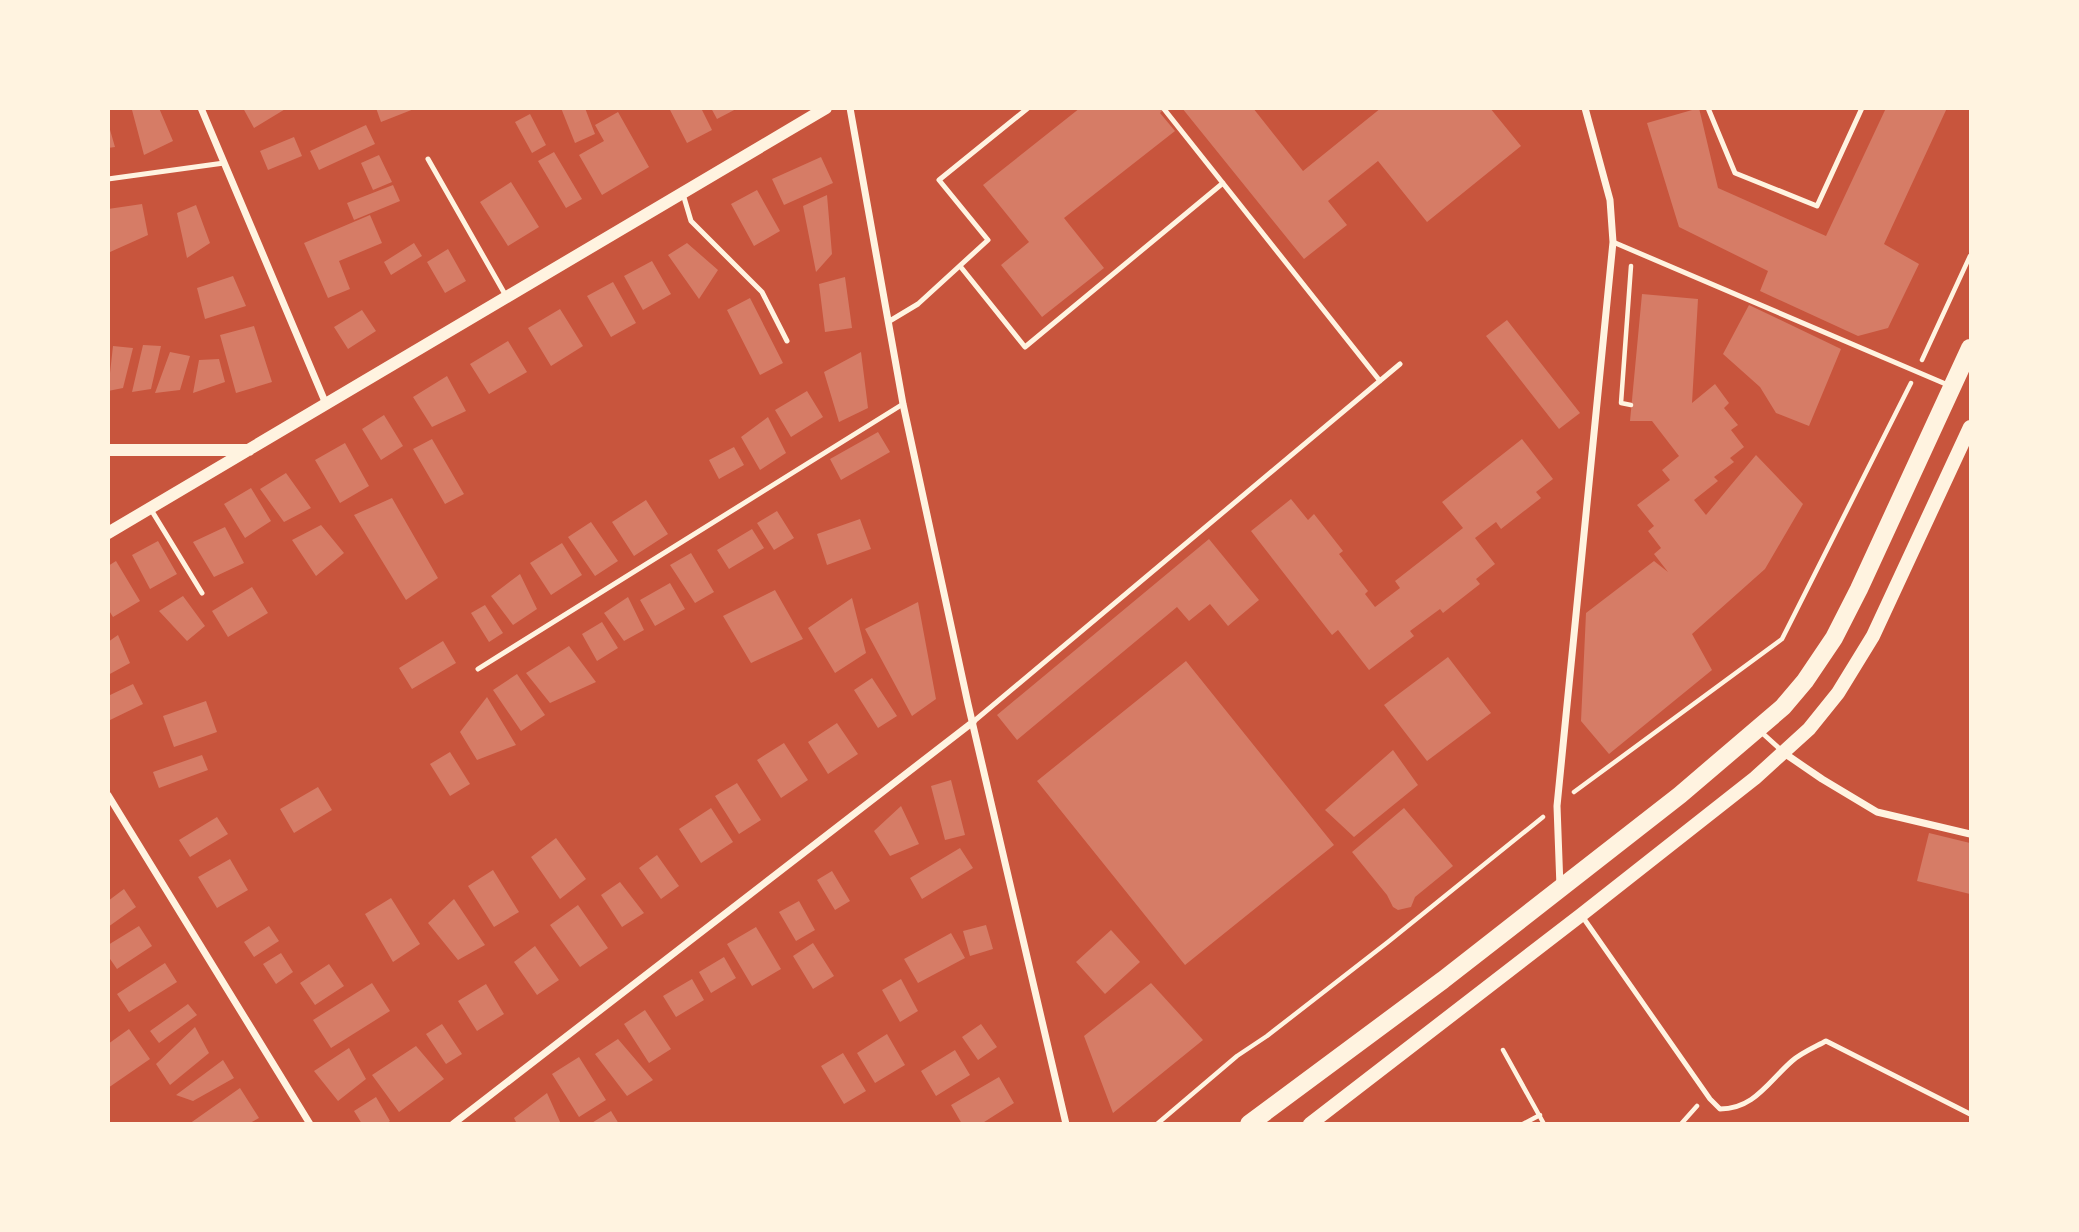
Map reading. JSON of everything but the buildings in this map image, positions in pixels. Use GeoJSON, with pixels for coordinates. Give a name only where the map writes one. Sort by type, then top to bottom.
{"type":"FeatureCollection","features":[{"type":"Feature","properties":{"kind":"main road"},"geometry":{"type":"LineString","coordinates":[[1249,1124],[1560,888],[1680,794],[1783,707],[1805,681],[1834,638],[1970,348]]}},
{"type":"Feature","properties":{"kind":"main road"},"geometry":{"type":"LineString","coordinates":[[1310,1124],[1755,778],[1824,710],[1873,636],[1970,427]]}},
{"type":"Feature","properties":{"kind":"main road"},"geometry":{"type":"LineString","coordinates":[[1267,1124],[1346,1053]]}},
{"type":"Feature","properties":{"kind":"street"},"geometry":{"type":"LineString","coordinates":[[201,108],[326,404]]}},
{"type":"Feature","properties":{"kind":"street"},"geometry":{"type":"LineString","coordinates":[[108,533],[827,108]]}},
{"type":"Feature","properties":{"kind":"street"},"geometry":{"type":"LineString","coordinates":[[850,108],[903,404],[1066,1124]]}},
{"type":"Feature","properties":{"kind":"street"},"geometry":{"type":"LineString","coordinates":[[1560,888],[1557,806],[1613,243],[1610,200],[1585,108]]}},
{"type":"Feature","properties":{"kind":"street"},"geometry":{"type":"LineString","coordinates":[[108,450],[249,450]]}},
{"type":"Feature","properties":{"kind":"street"},"geometry":{"type":"LineString","coordinates":[[453,1124],[973,722]]}},
{"type":"Feature","properties":{"kind":"street"},"geometry":{"type":"LineString","coordinates":[[1783,752],[1877,812],[1970,834]]}},
{"type":"Feature","properties":{"kind":"street"},"geometry":{"type":"LineString","coordinates":[[108,795],[310,1124]]}},
{"type":"Feature","properties":{"kind":"lane"},"geometry":{"type":"LineString","coordinates":[[888,322],[918,304],[988,240],[939,180],[1028,108]]}},
{"type":"Feature","properties":{"kind":"lane"},"geometry":{"type":"LineString","coordinates":[[1708,108],[1735,173],[1817,206],[1862,108]]}},
{"type":"Feature","properties":{"kind":"lane"},"geometry":{"type":"LineString","coordinates":[[1164,109],[1380,381]]}},
{"type":"Feature","properties":{"kind":"lane"},"geometry":{"type":"LineString","coordinates":[[428,159],[507,298]]}},
{"type":"Feature","properties":{"kind":"lane"},"geometry":{"type":"LineString","coordinates":[[108,178],[224,163]]}},
{"type":"Feature","properties":{"kind":"lane"},"geometry":{"type":"LineString","coordinates":[[960,266],[1026,346],[1223,183]]}},
{"type":"Feature","properties":{"kind":"lane"},"geometry":{"type":"LineString","coordinates":[[683,194],[691,221],[762,292],[787,341]]}},
{"type":"Feature","properties":{"kind":"lane"},"geometry":{"type":"LineString","coordinates":[[1613,243],[1952,387]]}},
{"type":"Feature","properties":{"kind":"lane"},"geometry":{"type":"LineString","coordinates":[[973,722],[1400,364]]}},
{"type":"Feature","properties":{"kind":"lane"},"geometry":{"type":"LineString","coordinates":[[478,669],[903,404]]}},
{"type":"Feature","properties":{"kind":"lane"},"geometry":{"type":"LineString","coordinates":[[150,508],[202,593]]}},
{"type":"Feature","properties":{"kind":"lane"},"geometry":{"type":"LineString","coordinates":[[1758,729],[1783,752]]}},
{"type":"Feature","properties":{"kind":"lane"},"geometry":{"type":"LineString","coordinates":[[1581,915],[1707,1095],[1720,1109],[1735,1109],[1755,1098],[1794,1058],[1826,1041],[1970,1114]]}},
{"type":"Feature","properties":{"kind":"path"},"geometry":{"type":"LineString","coordinates":[[1631,405],[1621,403],[1632,251]]}},
{"type":"Feature","properties":{"kind":"path"},"geometry":{"type":"LineString","coordinates":[[1157,1124],[1237,1056],[1388,942],[1557,806],[1782,639],[1916,373],[1970,256]]}},
{"type":"Feature","properties":{"kind":"path"},"geometry":{"type":"LineString","coordinates":[[1503,1050],[1544,1124]]}},
{"type":"Feature","properties":{"kind":"path"},"geometry":{"type":"LineString","coordinates":[[1681,1124],[1707,1095]]}},
{"type":"Feature","properties":{"kind":"path"},"geometry":{"type":"LineString","coordinates":[[1523,1124],[1539,1115]]}}]}
